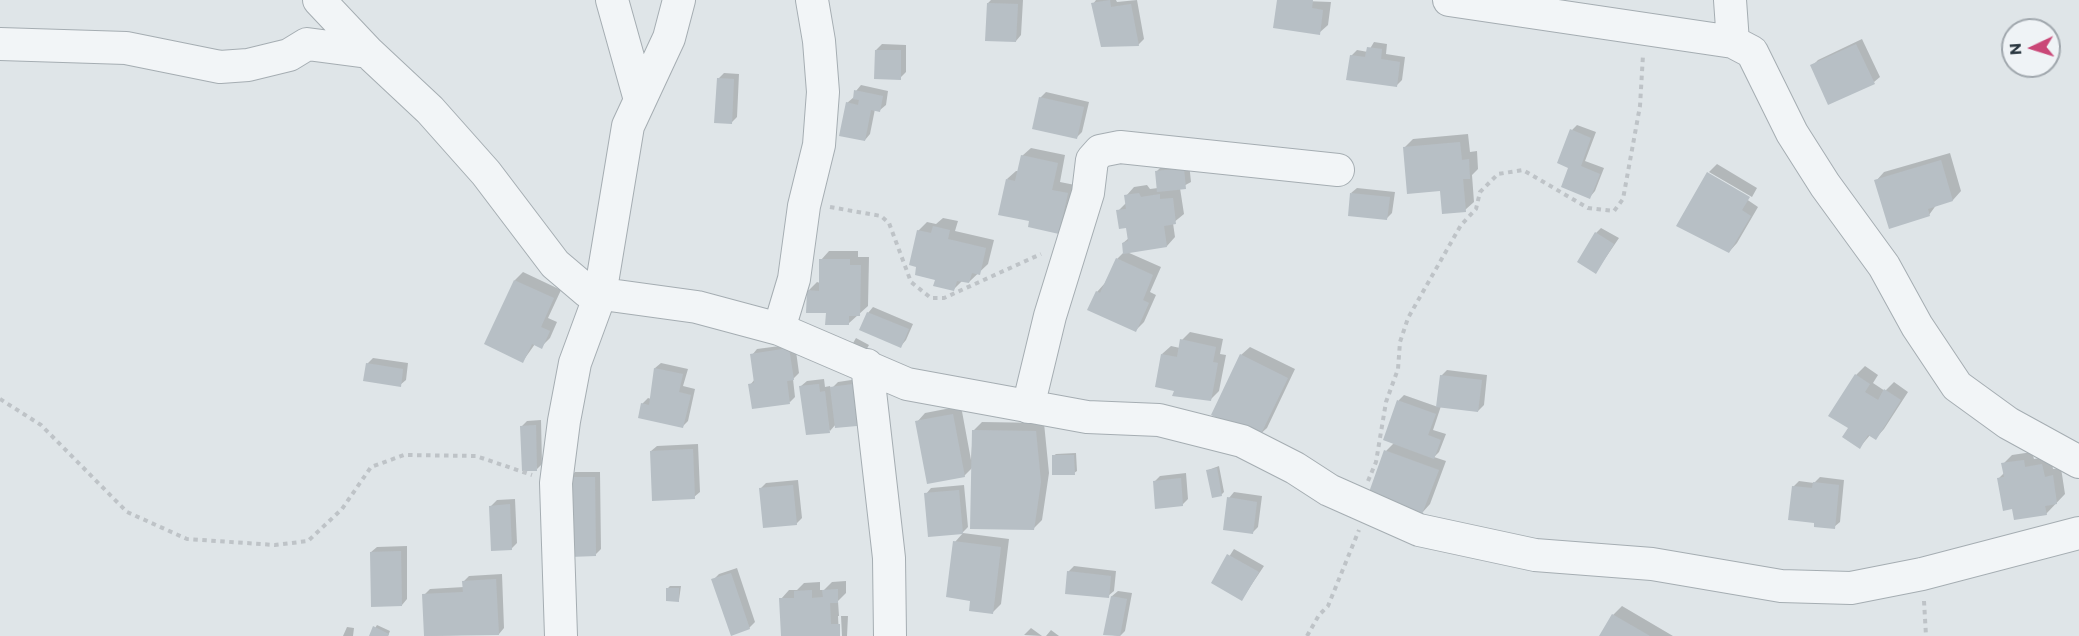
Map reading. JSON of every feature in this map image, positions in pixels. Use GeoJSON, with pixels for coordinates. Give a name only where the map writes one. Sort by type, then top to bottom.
{"type":"FeatureCollection","features":[{"type":"Feature","properties":{"kind":"street"},"geometry":{"type":"LineString","coordinates":[[319,0],[368,52],[430,110],[486,173],[555,264],[588,292],[638,297],[696,307],[779,329],[907,384],[1087,417],[1159,420],[1242,441],[1364,506],[1419,530],[1535,555],[1652,564],[1781,586],[1851,588],[1922,574],[2079,533]]}},
{"type":"Feature","properties":{"kind":"street"},"geometry":{"type":"LineString","coordinates":[[612,0],[640,100]]}},
{"type":"Feature","properties":{"kind":"street"},"geometry":{"type":"LineString","coordinates":[[561,636],[555,483],[575,363],[600,295],[628,126],[669,38],[679,0]]}},
{"type":"Feature","properties":{"kind":"street"},"geometry":{"type":"LineString","coordinates":[[779,329],[794,279],[806,199],[819,145],[823,92],[819,41],[812,0]]}},
{"type":"Feature","properties":{"kind":"street"},"geometry":{"type":"LineString","coordinates":[[1449,0],[1734,42],[1752,52],[1792,133],[1825,185],[1884,266],[1917,326],[1957,386],[2008,423],[2079,462]]}},
{"type":"Feature","properties":{"kind":"street"},"geometry":{"type":"LineString","coordinates":[[1730,0],[1734,42]]}},
{"type":"Feature","properties":{"kind":"street"},"geometry":{"type":"LineString","coordinates":[[0,44],[126,48],[220,67],[248,65],[289,55],[307,44],[368,52]]}},
{"type":"Feature","properties":{"kind":"street"},"geometry":{"type":"LineString","coordinates":[[1028,407],[1050,316],[1088,193],[1092,160],[1100,151],[1120,147],[1338,170]]}},
{"type":"Feature","properties":{"kind":"street"},"geometry":{"type":"LineString","coordinates":[[867,365],[888,558],[890,636]]}},
{"type":"Feature","properties":{"kind":"path"},"geometry":{"type":"LineString","coordinates":[[1307,636],[1318,615],[1328,606],[1364,506],[1376,462],[1386,402],[1398,369],[1400,342],[1408,318],[1461,225],[1476,209],[1480,192],[1498,174],[1523,170],[1588,208],[1614,210],[1623,199],[1640,106],[1640,76],[1648,29]]}},
{"type":"Feature","properties":{"kind":"path"},"geometry":{"type":"LineString","coordinates":[[806,199],[838,210],[881,216],[889,223],[910,282],[931,298],[944,298],[1040,255],[1077,231]]}},
{"type":"Feature","properties":{"kind":"path"},"geometry":{"type":"LineString","coordinates":[[0,399],[41,425],[127,512],[187,538],[275,545],[308,541],[342,509],[371,466],[404,455],[476,456],[555,483]]}},
{"type":"Feature","properties":{"kind":"path"},"geometry":{"type":"LineString","coordinates":[[1922,574],[1926,636]]}},
{"type":"Feature","properties":{"kind":"building"},"geometry":{"type":"Polygon","coordinates":[[[1110,0],[1111,7],[1131,4],[1139,46],[1101,47],[1091,3],[1110,0]]]}},
{"type":"Feature","properties":{"kind":"building"},"geometry":{"type":"Polygon","coordinates":[[[1277,0],[1313,0],[1312,8],[1323,10],[1320,35],[1273,28],[1277,0]]]}},
{"type":"Feature","properties":{"kind":"building"},"geometry":{"type":"Polygon","coordinates":[[[987,3],[1018,4],[1016,42],[985,41],[987,3]]]}},
{"type":"Feature","properties":{"kind":"building"},"geometry":{"type":"Polygon","coordinates":[[[1856,44],[1875,84],[1828,105],[1810,65],[1856,44]]]}},
{"type":"Feature","properties":{"kind":"building"},"geometry":{"type":"Polygon","coordinates":[[[1367,47],[1382,49],[1381,59],[1400,62],[1397,87],[1346,80],[1350,55],[1365,57],[1367,47]]]}},
{"type":"Feature","properties":{"kind":"building"},"geometry":{"type":"Polygon","coordinates":[[[875,50],[901,50],[901,80],[874,79],[875,50]]]}},
{"type":"Feature","properties":{"kind":"building"},"geometry":{"type":"Polygon","coordinates":[[[717,78],[734,79],[732,124],[714,123],[717,78]]]}},
{"type":"Feature","properties":{"kind":"building"},"geometry":{"type":"Polygon","coordinates":[[[854,90],[883,96],[880,112],[871,110],[865,141],[839,136],[846,102],[858,105],[859,100],[853,99],[854,90]]]}},
{"type":"Feature","properties":{"kind":"building"},"geometry":{"type":"Polygon","coordinates":[[[1039,97],[1084,107],[1077,139],[1032,129],[1039,97]]]}},
{"type":"Feature","properties":{"kind":"building"},"geometry":{"type":"Polygon","coordinates":[[[1570,129],[1591,138],[1581,166],[1600,174],[1590,199],[1561,187],[1568,168],[1557,163],[1570,129]]]}},
{"type":"Feature","properties":{"kind":"building"},"geometry":{"type":"Polygon","coordinates":[[[1460,142],[1462,160],[1469,159],[1470,179],[1463,179],[1466,212],[1442,214],[1440,191],[1407,194],[1403,147],[1460,142]]]}},
{"type":"Feature","properties":{"kind":"building"},"geometry":{"type":"Polygon","coordinates":[[[1021,155],[1058,163],[1052,190],[1068,193],[1059,234],[1028,227],[1029,221],[998,215],[1006,179],[1015,181],[1021,155]]]}},
{"type":"Feature","properties":{"kind":"building"},"geometry":{"type":"Polygon","coordinates":[[[1941,160],[1953,201],[1928,209],[1930,216],[1889,229],[1874,180],[1941,160]]]}},
{"type":"Feature","properties":{"kind":"building"},"geometry":{"type":"Polygon","coordinates":[[[1184,168],[1186,189],[1157,192],[1155,171],[1184,168]]]}},
{"type":"Feature","properties":{"kind":"building"},"geometry":{"type":"Polygon","coordinates":[[[1707,172],[1750,197],[1742,210],[1751,216],[1729,253],[1676,226],[1707,172]]]}},
{"type":"Feature","properties":{"kind":"building"},"geometry":{"type":"Polygon","coordinates":[[[1139,193],[1141,197],[1160,194],[1160,199],[1173,198],[1176,224],[1164,226],[1167,247],[1123,254],[1122,243],[1128,241],[1126,228],[1119,229],[1116,210],[1126,209],[1124,195],[1139,193]]]}},
{"type":"Feature","properties":{"kind":"building"},"geometry":{"type":"Polygon","coordinates":[[[1350,193],[1390,197],[1387,220],[1348,216],[1350,193]]]}},
{"type":"Feature","properties":{"kind":"building"},"geometry":{"type":"Polygon","coordinates":[[[933,226],[950,230],[948,239],[986,248],[980,275],[972,273],[969,283],[957,281],[954,291],[933,286],[935,280],[915,275],[916,267],[909,265],[917,230],[931,233],[933,226]]]}},
{"type":"Feature","properties":{"kind":"building"},"geometry":{"type":"Polygon","coordinates":[[[1595,232],[1614,244],[1596,274],[1577,262],[1595,232]]]}},
{"type":"Feature","properties":{"kind":"building"},"geometry":{"type":"Polygon","coordinates":[[[1116,258],[1153,275],[1143,300],[1149,303],[1136,332],[1087,310],[1096,291],[1100,293],[1116,258]]]}},
{"type":"Feature","properties":{"kind":"building"},"geometry":{"type":"Polygon","coordinates":[[[819,259],[850,259],[850,265],[861,265],[860,316],[849,316],[849,325],[825,325],[826,313],[806,313],[807,290],[819,291],[819,259]]]}},
{"type":"Feature","properties":{"kind":"building"},"geometry":{"type":"Polygon","coordinates":[[[514,280],[554,298],[541,327],[550,331],[542,349],[532,344],[523,363],[484,344],[514,280]]]}},
{"type":"Feature","properties":{"kind":"building"},"geometry":{"type":"Polygon","coordinates":[[[867,312],[909,329],[901,348],[859,330],[867,312]]]}},
{"type":"Feature","properties":{"kind":"building"},"geometry":{"type":"Polygon","coordinates":[[[1180,339],[1216,347],[1213,362],[1218,363],[1211,401],[1172,396],[1174,391],[1155,387],[1161,354],[1177,357],[1180,339]]]}},
{"type":"Feature","properties":{"kind":"building"},"geometry":{"type":"Polygon","coordinates":[[[789,348],[794,380],[787,381],[790,404],[752,409],[748,384],[754,383],[750,354],[789,348]]]}},
{"type":"Feature","properties":{"kind":"building"},"geometry":{"type":"Polygon","coordinates":[[[1240,354],[1288,378],[1259,438],[1211,415],[1240,354]]]}},
{"type":"Feature","properties":{"kind":"building"},"geometry":{"type":"Polygon","coordinates":[[[366,363],[403,369],[401,387],[363,381],[366,363]]]}},
{"type":"Feature","properties":{"kind":"building"},"geometry":{"type":"Polygon","coordinates":[[[654,368],[683,374],[679,392],[691,395],[683,428],[638,418],[641,403],[649,405],[654,368]]]}},
{"type":"Feature","properties":{"kind":"building"},"geometry":{"type":"Polygon","coordinates":[[[1855,374],[1870,384],[1865,392],[1878,400],[1884,389],[1901,400],[1876,440],[1868,435],[1860,449],[1842,437],[1848,428],[1828,416],[1855,374]]]}},
{"type":"Feature","properties":{"kind":"building"},"geometry":{"type":"Polygon","coordinates":[[[1440,375],[1482,380],[1478,412],[1436,407],[1440,375]]]}},
{"type":"Feature","properties":{"kind":"building"},"geometry":{"type":"Polygon","coordinates":[[[819,384],[820,392],[825,391],[830,433],[806,435],[799,386],[819,384]]]}},
{"type":"Feature","properties":{"kind":"building"},"geometry":{"type":"Polygon","coordinates":[[[853,384],[857,426],[835,428],[830,387],[853,384]]]}},
{"type":"Feature","properties":{"kind":"building"},"geometry":{"type":"Polygon","coordinates":[[[1397,400],[1436,414],[1428,435],[1441,440],[1434,459],[1383,440],[1397,400]]]}},
{"type":"Feature","properties":{"kind":"building"},"geometry":{"type":"Polygon","coordinates":[[[953,414],[965,477],[927,484],[915,421],[953,414]]]}},
{"type":"Feature","properties":{"kind":"building"},"geometry":{"type":"Polygon","coordinates":[[[536,425],[537,471],[522,471],[520,426],[536,425]]]}},
{"type":"Feature","properties":{"kind":"building"},"geometry":{"type":"Polygon","coordinates":[[[972,430],[1036,431],[1041,482],[1034,530],[970,529],[972,430]]]}},
{"type":"Feature","properties":{"kind":"building"},"geometry":{"type":"Polygon","coordinates":[[[693,449],[695,499],[652,501],[650,451],[693,449]]]}},
{"type":"Feature","properties":{"kind":"building"},"geometry":{"type":"Polygon","coordinates":[[[1384,450],[1439,470],[1422,514],[1368,495],[1384,450]]]}},
{"type":"Feature","properties":{"kind":"building"},"geometry":{"type":"Polygon","coordinates":[[[1052,455],[1074,455],[1075,475],[1052,475],[1052,455]]]}},
{"type":"Feature","properties":{"kind":"building"},"geometry":{"type":"Polygon","coordinates":[[[2024,460],[2025,467],[2042,464],[2045,477],[2053,475],[2057,504],[2045,506],[2047,515],[2014,520],[2012,509],[2003,511],[1997,478],[2004,477],[2001,463],[2024,460]]]}},
{"type":"Feature","properties":{"kind":"building"},"geometry":{"type":"Polygon","coordinates":[[[1217,468],[1222,496],[1212,498],[1206,470],[1217,468]]]}},
{"type":"Feature","properties":{"kind":"building"},"geometry":{"type":"Polygon","coordinates":[[[568,477],[595,477],[596,556],[570,557],[568,477]]]}},
{"type":"Feature","properties":{"kind":"building"},"geometry":{"type":"Polygon","coordinates":[[[1181,478],[1183,506],[1155,509],[1153,481],[1181,478]]]}},
{"type":"Feature","properties":{"kind":"building"},"geometry":{"type":"Polygon","coordinates":[[[1813,482],[1839,485],[1835,529],[1814,527],[1814,523],[1788,520],[1792,486],[1812,488],[1813,482]]]}},
{"type":"Feature","properties":{"kind":"building"},"geometry":{"type":"Polygon","coordinates":[[[793,485],[797,525],[763,528],[759,488],[793,485]]]}},
{"type":"Feature","properties":{"kind":"building"},"geometry":{"type":"Polygon","coordinates":[[[959,490],[963,534],[928,537],[924,493],[959,490]]]}},
{"type":"Feature","properties":{"kind":"building"},"geometry":{"type":"Polygon","coordinates":[[[1227,497],[1257,502],[1253,534],[1223,530],[1227,497]]]}},
{"type":"Feature","properties":{"kind":"building"},"geometry":{"type":"Polygon","coordinates":[[[510,504],[512,550],[491,551],[489,506],[510,504]]]}},
{"type":"Feature","properties":{"kind":"building"},"geometry":{"type":"Polygon","coordinates":[[[953,541],[1001,547],[993,614],[969,611],[970,601],[946,597],[953,541]]]}},
{"type":"Feature","properties":{"kind":"building"},"geometry":{"type":"Polygon","coordinates":[[[401,551],[402,606],[371,607],[370,552],[401,551]]]}},
{"type":"Feature","properties":{"kind":"building"},"geometry":{"type":"Polygon","coordinates":[[[1227,554],[1259,572],[1242,601],[1211,583],[1227,554]]]}},
{"type":"Feature","properties":{"kind":"building"},"geometry":{"type":"Polygon","coordinates":[[[1067,571],[1111,576],[1109,598],[1065,594],[1067,571]]]}},
{"type":"Feature","properties":{"kind":"building"},"geometry":{"type":"Polygon","coordinates":[[[731,573],[750,629],[731,636],[711,579],[731,573]]]}},
{"type":"Feature","properties":{"kind":"building"},"geometry":{"type":"Polygon","coordinates":[[[496,579],[499,635],[424,636],[422,594],[463,592],[462,581],[496,579]]]}},
{"type":"Feature","properties":{"kind":"building"},"geometry":{"type":"Polygon","coordinates":[[[666,588],[679,588],[679,602],[666,601],[666,588]]]}},
{"type":"Feature","properties":{"kind":"building"},"geometry":{"type":"Polygon","coordinates":[[[838,589],[838,603],[830,603],[831,624],[840,624],[840,636],[781,636],[779,598],[794,598],[794,591],[812,590],[812,598],[823,597],[822,590],[838,589]]]}},
{"type":"Feature","properties":{"kind":"building"},"geometry":{"type":"Polygon","coordinates":[[[1111,596],[1127,599],[1120,636],[1103,635],[1111,596]]]}},
{"type":"Feature","properties":{"kind":"building"},"geometry":{"type":"Polygon","coordinates":[[[1612,614],[1650,636],[1599,636],[1612,614]]]}},
{"type":"Feature","properties":{"kind":"building"},"geometry":{"type":"Polygon","coordinates":[[[373,626],[389,634],[388,636],[369,636],[373,626]]]}}]}
